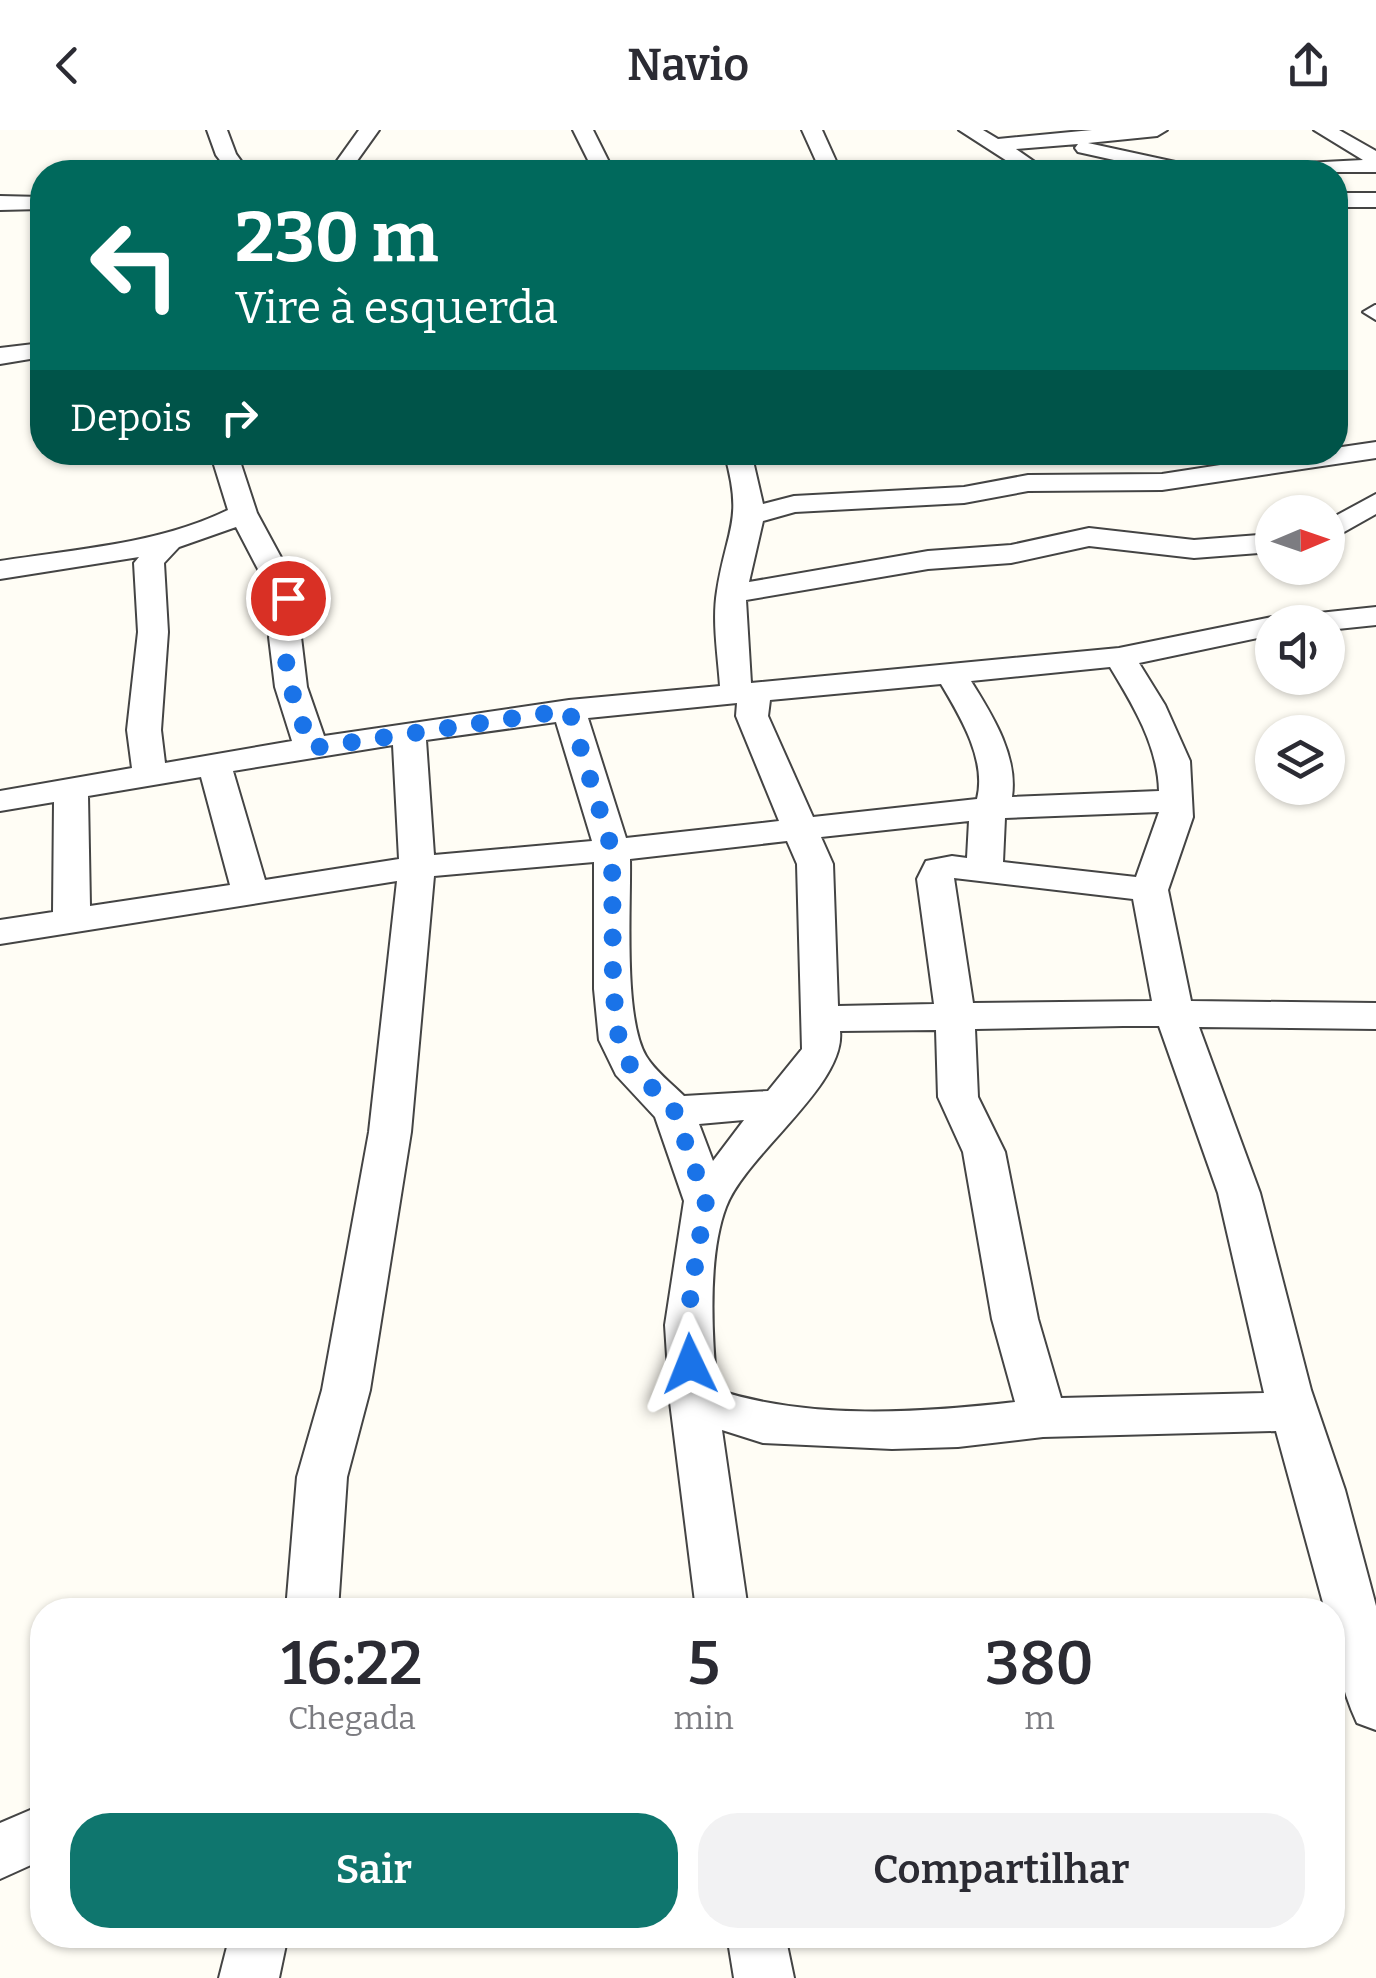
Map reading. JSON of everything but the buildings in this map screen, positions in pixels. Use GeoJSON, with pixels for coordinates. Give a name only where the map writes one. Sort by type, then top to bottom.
{"type":"FeatureCollection","features":[{"type":"Feature","properties":{"kind":"street"},"geometry":{"type":"LineString","coordinates":[[217,130],[230,160]]}},
{"type":"Feature","properties":{"kind":"street"},"geometry":{"type":"LineString","coordinates":[[347,160],[369,130]]}},
{"type":"Feature","properties":{"kind":"street"},"geometry":{"type":"LineString","coordinates":[[583,130],[598,160]]}},
{"type":"Feature","properties":{"kind":"street"},"geometry":{"type":"LineString","coordinates":[[812,130],[826,160]]}},
{"type":"Feature","properties":{"kind":"street"},"geometry":{"type":"LineString","coordinates":[[969,130],[1020,160]]}},
{"type":"Feature","properties":{"kind":"street"},"geometry":{"type":"LineString","coordinates":[[998,146],[1157,130]]}},
{"type":"Feature","properties":{"kind":"street"},"geometry":{"type":"LineString","coordinates":[[1324,130],[1376,163]]}},
{"type":"Feature","properties":{"kind":"street"},"geometry":{"type":"LineString","coordinates":[[1058,140],[1144,160]]}},
{"type":"Feature","properties":{"kind":"street"},"geometry":{"type":"LineString","coordinates":[[1348,165],[1376,163]]}},
{"type":"Feature","properties":{"kind":"street"},"geometry":{"type":"LineString","coordinates":[[1348,200],[1376,200]]}},
{"type":"Feature","properties":{"kind":"street"},"geometry":{"type":"LineString","coordinates":[[0,204],[30,204]]}},
{"type":"Feature","properties":{"kind":"street"},"geometry":{"type":"LineString","coordinates":[[0,356],[30,352]]}},
{"type":"Feature","properties":{"kind":"street"},"geometry":{"type":"LineString","coordinates":[[1348,454],[1376,450]]}},
{"type":"Feature","properties":{"kind":"street"},"geometry":{"type":"LineString","coordinates":[[227,465],[243,512],[288,598],[290,617],[285,637],[292,687],[312,748]]}},
{"type":"Feature","properties":{"kind":"street"},"geometry":{"type":"LineString","coordinates":[[720,1598],[700,1453],[688,1326],[694,1254],[706,1201],[816,1062],[822,1049],[815,864],[752,716],[731,594],[750,516],[742,465]]}},
{"type":"Feature","properties":{"kind":"street"},"geometry":{"type":"LineString","coordinates":[[750,516],[794,504],[964,496],[1028,483],[1162,482],[1276,465]]}},
{"type":"Feature","properties":{"kind":"street"},"geometry":{"type":"LineString","coordinates":[[1345,521],[1376,502]]}},
{"type":"Feature","properties":{"kind":"street"},"geometry":{"type":"LineString","coordinates":[[0,570],[172,540],[208,531],[243,512]]}},
{"type":"Feature","properties":{"kind":"street"},"geometry":{"type":"LineString","coordinates":[[731,594],[928,560],[1011,554],[1089,537],[1194,549],[1255,544]]}},
{"type":"Feature","properties":{"kind":"street"},"geometry":{"type":"LineString","coordinates":[[150,774],[144,730],[152,632],[149,564],[158,548],[172,540]]}},
{"type":"Feature","properties":{"kind":"street"},"geometry":{"type":"LineString","coordinates":[[1345,619],[1376,616]]}},
{"type":"Feature","properties":{"kind":"street"},"geometry":{"type":"LineString","coordinates":[[0,801],[409,732],[569,710],[1119,657],[1166,651],[1255,628]]}},
{"type":"Feature","properties":{"kind":"street"},"geometry":{"type":"LineString","coordinates":[[1119,657],[1149,705],[1173,761],[1176,802],[1168,848],[1150,890],[1174,1013],[1239,1193],[1287,1390],[1376,1706]]}},
{"type":"Feature","properties":{"kind":"street"},"geometry":{"type":"LineString","coordinates":[[950,673],[980,722],[996,775],[996,793],[989,808],[985,869]]}},
{"type":"Feature","properties":{"kind":"street"},"geometry":{"type":"LineString","coordinates":[[569,710],[612,850],[613,989],[619,1040],[630,1065],[674,1110],[706,1201]]}},
{"type":"Feature","properties":{"kind":"street"},"geometry":{"type":"LineString","coordinates":[[72,922],[80,788],[144,730]]}},
{"type":"Feature","properties":{"kind":"street"},"geometry":{"type":"LineString","coordinates":[[313,1598],[322,1477],[346,1390],[390,1132],[416,867],[409,732]]}},
{"type":"Feature","properties":{"kind":"street"},"geometry":{"type":"LineString","coordinates":[[214,764],[250,892]]}},
{"type":"Feature","properties":{"kind":"street"},"geometry":{"type":"LineString","coordinates":[[0,932],[416,867],[612,850],[989,808],[1176,802]]}},
{"type":"Feature","properties":{"kind":"street"},"geometry":{"type":"LineString","coordinates":[[1042,1418],[1015,1319],[984,1152],[958,1097],[955,1014],[934,879],[939,869],[985,869],[1150,890]]}},
{"type":"Feature","properties":{"kind":"street"},"geometry":{"type":"LineString","coordinates":[[820,1019],[955,1014],[1376,1016]]}},
{"type":"Feature","properties":{"kind":"street"},"geometry":{"type":"LineString","coordinates":[[674,1110],[779,1104]]}},
{"type":"Feature","properties":{"kind":"street"},"geometry":{"type":"LineString","coordinates":[[694,1402],[763,1424],[892,1430],[958,1428],[1042,1418],[1296,1411]]}},
{"type":"Feature","properties":{"kind":"street"},"geometry":{"type":"LineString","coordinates":[[700,1453],[763,1424]]}},
{"type":"Feature","properties":{"kind":"street"},"geometry":{"type":"LineString","coordinates":[[0,1852],[30,1838]]}},
{"type":"Feature","properties":{"kind":"street"},"geometry":{"type":"LineString","coordinates":[[249,1978],[257,1948]]}},
{"type":"Feature","properties":{"kind":"street"},"geometry":{"type":"LineString","coordinates":[[758,1948],[764,1978]]}},
{"type":"Feature","properties":{"kind":"route"},"geometry":{"type":"LineString","coordinates":[[288,598],[290,617],[285,637],[292,687],[312,748],[569,710],[612,850],[613,989],[619,1040],[630,1065],[674,1110],[706,1201],[694,1254],[688,1326],[690,1364]]}}]}
